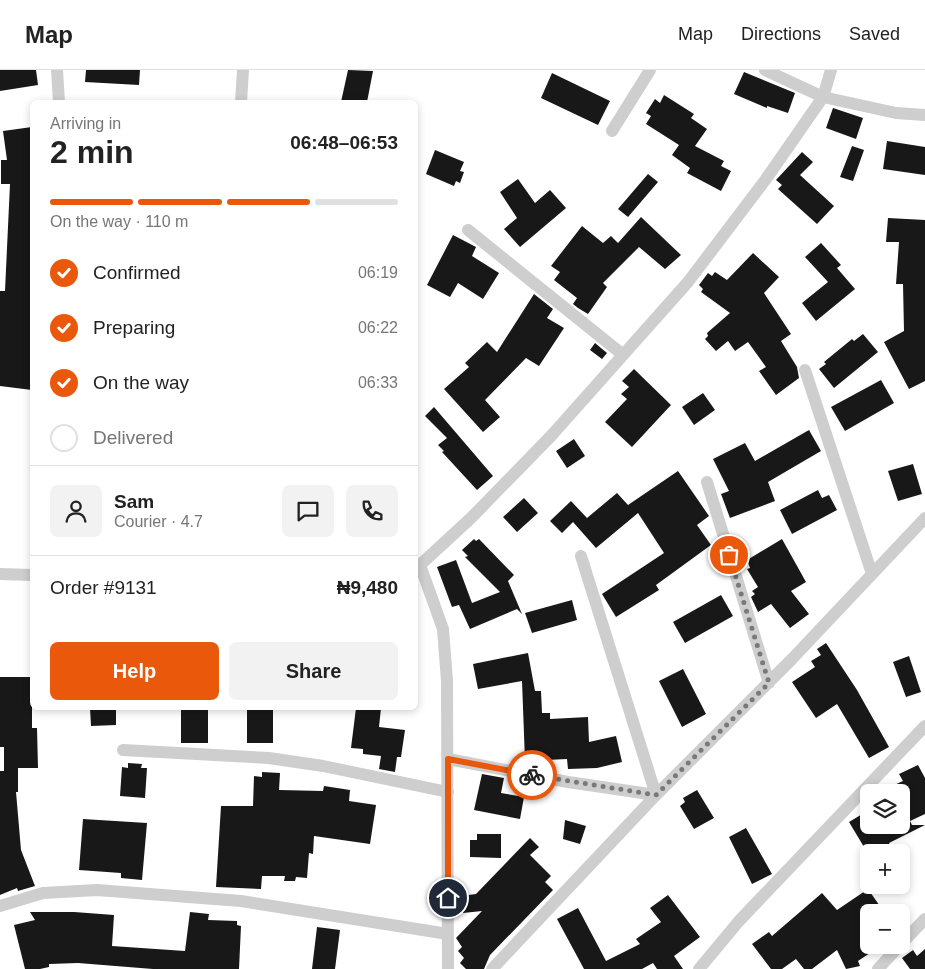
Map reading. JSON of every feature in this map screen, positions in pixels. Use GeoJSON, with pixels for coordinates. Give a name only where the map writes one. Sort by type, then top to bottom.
{"type":"FeatureCollection","features":[{"type":"Feature","properties":{"kind":"street"},"geometry":{"type":"LineString","coordinates":[[57,70],[59,100]]}},
{"type":"Feature","properties":{"kind":"street"},"geometry":{"type":"LineString","coordinates":[[241,100],[243,70]]}},
{"type":"Feature","properties":{"kind":"street"},"geometry":{"type":"LineString","coordinates":[[612,131],[650,70]]}},
{"type":"Feature","properties":{"kind":"street"},"geometry":{"type":"LineString","coordinates":[[765,70],[823,97],[896,113],[925,114]]}},
{"type":"Feature","properties":{"kind":"street"},"geometry":{"type":"LineString","coordinates":[[418,565],[471,518],[551,436],[688,282],[766,179],[823,97],[831,70]]}},
{"type":"Feature","properties":{"kind":"street"},"geometry":{"type":"LineString","coordinates":[[468,230],[622,354]]}},
{"type":"Feature","properties":{"kind":"street"},"geometry":{"type":"LineString","coordinates":[[805,370],[872,574]]}},
{"type":"Feature","properties":{"kind":"street"},"geometry":{"type":"LineString","coordinates":[[707,482],[769,683]]}},
{"type":"Feature","properties":{"kind":"street"},"geometry":{"type":"LineString","coordinates":[[492,969],[656,795],[769,683],[925,518]]}},
{"type":"Feature","properties":{"kind":"street"},"geometry":{"type":"LineString","coordinates":[[581,556],[656,795]]}},
{"type":"Feature","properties":{"kind":"street"},"geometry":{"type":"LineString","coordinates":[[418,568],[443,630],[447,682],[448,969]]}},
{"type":"Feature","properties":{"kind":"street"},"geometry":{"type":"LineString","coordinates":[[0,574],[30,575]]}},
{"type":"Feature","properties":{"kind":"street"},"geometry":{"type":"LineString","coordinates":[[699,969],[739,920],[925,726]]}},
{"type":"Feature","properties":{"kind":"street"},"geometry":{"type":"LineString","coordinates":[[123,750],[269,758],[323,766],[448,792]]}},
{"type":"Feature","properties":{"kind":"street"},"geometry":{"type":"LineString","coordinates":[[448,759],[568,782],[656,795]]}},
{"type":"Feature","properties":{"kind":"street"},"geometry":{"type":"LineString","coordinates":[[0,906],[43,893],[97,890],[241,901],[448,934]]}},
{"type":"Feature","properties":{"kind":"street"},"geometry":{"type":"LineString","coordinates":[[910,935],[925,920]]}},
{"type":"Feature","properties":{"kind":"street"},"geometry":{"type":"LineString","coordinates":[[878,969],[892,954]]}},
{"type":"Feature","properties":{"kind":"building"},"geometry":{"type":"Polygon","coordinates":[[[0,70],[36,70],[38,85],[0,91],[0,70]]]}},
{"type":"Feature","properties":{"kind":"building"},"geometry":{"type":"Polygon","coordinates":[[[86,70],[140,70],[139,85],[85,82],[86,70]]]}},
{"type":"Feature","properties":{"kind":"building"},"geometry":{"type":"Polygon","coordinates":[[[348,70],[373,71],[367,100],[341,100],[348,70]]]}},
{"type":"Feature","properties":{"kind":"building"},"geometry":{"type":"Polygon","coordinates":[[[744,72],[795,93],[788,113],[767,106],[767,108],[734,94],[744,72]]]}},
{"type":"Feature","properties":{"kind":"building"},"geometry":{"type":"Polygon","coordinates":[[[552,73],[610,101],[598,125],[541,98],[552,73]]]}},
{"type":"Feature","properties":{"kind":"building"},"geometry":{"type":"Polygon","coordinates":[[[664,95],[694,114],[691,118],[707,129],[695,146],[724,161],[721,166],[731,171],[721,191],[687,173],[690,168],[672,155],[679,145],[646,124],[651,116],[646,113],[655,99],[660,103],[664,95]]]}},
{"type":"Feature","properties":{"kind":"building"},"geometry":{"type":"Polygon","coordinates":[[[833,108],[863,118],[856,139],[826,128],[833,108]]]}},
{"type":"Feature","properties":{"kind":"building"},"geometry":{"type":"Polygon","coordinates":[[[30,127],[30,390],[0,386],[0,291],[5,291],[10,184],[1,184],[1,160],[7,160],[3,131],[30,127]]]}},
{"type":"Feature","properties":{"kind":"building"},"geometry":{"type":"Polygon","coordinates":[[[887,141],[925,147],[925,175],[883,169],[887,141]]]}},
{"type":"Feature","properties":{"kind":"building"},"geometry":{"type":"Polygon","coordinates":[[[852,146],[864,150],[853,181],[840,177],[852,146]]]}},
{"type":"Feature","properties":{"kind":"building"},"geometry":{"type":"Polygon","coordinates":[[[435,150],[464,162],[460,171],[464,172],[460,183],[456,181],[454,186],[426,174],[435,150]]]}},
{"type":"Feature","properties":{"kind":"building"},"geometry":{"type":"Polygon","coordinates":[[[802,152],[813,162],[800,175],[834,206],[817,224],[778,189],[782,185],[776,180],[802,152]]]}},
{"type":"Feature","properties":{"kind":"building"},"geometry":{"type":"Polygon","coordinates":[[[648,174],[658,182],[628,217],[618,209],[648,174]]]}},
{"type":"Feature","properties":{"kind":"building"},"geometry":{"type":"Polygon","coordinates":[[[518,179],[535,203],[550,190],[566,208],[520,247],[504,229],[517,218],[500,192],[518,179]]]}},
{"type":"Feature","properties":{"kind":"building"},"geometry":{"type":"Polygon","coordinates":[[[641,217],[681,255],[665,269],[639,247],[603,283],[607,287],[588,314],[578,308],[573,304],[577,298],[554,280],[560,272],[551,266],[582,226],[603,243],[611,236],[618,243],[641,217]]]}},
{"type":"Feature","properties":{"kind":"building"},"geometry":{"type":"Polygon","coordinates":[[[888,218],[925,220],[925,381],[909,389],[884,342],[904,331],[903,284],[896,284],[899,242],[886,242],[888,218]]]}},
{"type":"Feature","properties":{"kind":"building"},"geometry":{"type":"Polygon","coordinates":[[[453,235],[476,247],[472,256],[499,273],[483,299],[458,283],[450,297],[427,285],[453,235]]]}},
{"type":"Feature","properties":{"kind":"building"},"geometry":{"type":"Polygon","coordinates":[[[821,243],[841,265],[837,268],[855,289],[816,321],[802,303],[828,282],[805,257],[821,243]]]}},
{"type":"Feature","properties":{"kind":"building"},"geometry":{"type":"Polygon","coordinates":[[[753,253],[779,277],[764,293],[791,334],[781,341],[797,367],[799,378],[776,395],[759,371],[766,367],[748,342],[735,351],[728,341],[716,351],[705,339],[708,336],[707,333],[730,313],[701,292],[703,289],[699,285],[708,273],[712,276],[715,272],[727,280],[753,253]]]}},
{"type":"Feature","properties":{"kind":"building"},"geometry":{"type":"Polygon","coordinates":[[[534,294],[553,309],[547,318],[564,328],[539,366],[526,358],[485,400],[500,417],[483,432],[444,389],[469,367],[465,363],[487,342],[497,352],[534,294]]]}},
{"type":"Feature","properties":{"kind":"building"},"geometry":{"type":"Polygon","coordinates":[[[863,334],[878,352],[834,388],[819,369],[826,364],[824,362],[852,339],[854,341],[863,334]]]}},
{"type":"Feature","properties":{"kind":"building"},"geometry":{"type":"Polygon","coordinates":[[[595,343],[607,353],[602,359],[590,350],[595,343]]]}},
{"type":"Feature","properties":{"kind":"building"},"geometry":{"type":"Polygon","coordinates":[[[634,369],[671,405],[632,447],[605,422],[627,399],[621,394],[629,387],[622,381],[634,369]]]}},
{"type":"Feature","properties":{"kind":"building"},"geometry":{"type":"Polygon","coordinates":[[[881,380],[894,403],[845,431],[831,407],[881,380]]]}},
{"type":"Feature","properties":{"kind":"building"},"geometry":{"type":"Polygon","coordinates":[[[703,393],[715,410],[694,425],[682,407],[703,393]]]}},
{"type":"Feature","properties":{"kind":"building"},"geometry":{"type":"Polygon","coordinates":[[[434,407],[493,476],[477,490],[442,452],[444,451],[438,445],[447,438],[425,416],[434,407]]]}},
{"type":"Feature","properties":{"kind":"building"},"geometry":{"type":"Polygon","coordinates":[[[809,430],[821,451],[768,482],[775,501],[730,518],[721,494],[729,491],[713,459],[745,443],[755,461],[809,430]]]}},
{"type":"Feature","properties":{"kind":"building"},"geometry":{"type":"Polygon","coordinates":[[[574,439],[585,456],[567,468],[556,451],[574,439]]]}},
{"type":"Feature","properties":{"kind":"building"},"geometry":{"type":"Polygon","coordinates":[[[913,464],[922,494],[898,501],[888,471],[913,464]]]}},
{"type":"Feature","properties":{"kind":"building"},"geometry":{"type":"Polygon","coordinates":[[[678,471],[709,516],[697,525],[711,545],[656,585],[659,590],[616,617],[602,594],[664,553],[638,513],[596,548],[573,522],[562,533],[550,521],[571,501],[587,518],[617,493],[628,505],[678,471]]]}},
{"type":"Feature","properties":{"kind":"building"},"geometry":{"type":"Polygon","coordinates":[[[818,490],[822,498],[829,495],[837,510],[792,534],[780,510],[818,490]]]}},
{"type":"Feature","properties":{"kind":"building"},"geometry":{"type":"Polygon","coordinates":[[[524,498],[538,513],[517,532],[503,517],[524,498]]]}},
{"type":"Feature","properties":{"kind":"building"},"geometry":{"type":"Polygon","coordinates":[[[474,539],[476,541],[479,539],[514,575],[508,581],[522,614],[517,609],[470,629],[459,605],[452,607],[437,567],[456,560],[472,603],[500,592],[465,557],[468,556],[462,550],[474,539]]]}},
{"type":"Feature","properties":{"kind":"building"},"geometry":{"type":"Polygon","coordinates":[[[782,539],[806,582],[791,591],[809,614],[790,628],[771,604],[758,612],[751,597],[755,594],[752,591],[758,587],[747,569],[750,568],[747,560],[782,539]]]}},
{"type":"Feature","properties":{"kind":"building"},"geometry":{"type":"Polygon","coordinates":[[[721,595],[733,616],[685,643],[673,622],[721,595]]]}},
{"type":"Feature","properties":{"kind":"building"},"geometry":{"type":"Polygon","coordinates":[[[572,600],[577,620],[532,633],[525,613],[572,600]]]}},
{"type":"Feature","properties":{"kind":"building"},"geometry":{"type":"Polygon","coordinates":[[[826,643],[857,690],[889,747],[869,758],[837,704],[816,718],[792,682],[815,667],[811,661],[821,655],[817,649],[826,643]]]}},
{"type":"Feature","properties":{"kind":"building"},"geometry":{"type":"Polygon","coordinates":[[[528,653],[535,691],[541,691],[542,713],[550,713],[550,719],[588,717],[589,742],[616,736],[622,762],[597,768],[568,769],[567,759],[525,761],[522,681],[478,689],[473,664],[528,653]]]}},
{"type":"Feature","properties":{"kind":"building"},"geometry":{"type":"Polygon","coordinates":[[[909,656],[921,692],[906,697],[893,662],[909,656]]]}},
{"type":"Feature","properties":{"kind":"building"},"geometry":{"type":"Polygon","coordinates":[[[683,669],[706,714],[682,727],[659,681],[683,669]]]}},
{"type":"Feature","properties":{"kind":"building"},"geometry":{"type":"Polygon","coordinates":[[[0,677],[30,677],[30,710],[32,710],[32,728],[37,728],[38,768],[18,768],[18,792],[16,792],[21,850],[35,886],[18,891],[17,888],[0,895],[0,771],[4,771],[4,747],[0,747],[0,677]]]}},
{"type":"Feature","properties":{"kind":"building"},"geometry":{"type":"Polygon","coordinates":[[[90,710],[116,710],[116,725],[91,726],[90,710]]]}},
{"type":"Feature","properties":{"kind":"building"},"geometry":{"type":"Polygon","coordinates":[[[181,710],[208,710],[208,743],[181,743],[181,710]]]}},
{"type":"Feature","properties":{"kind":"building"},"geometry":{"type":"Polygon","coordinates":[[[247,710],[273,710],[273,743],[247,743],[247,710]]]}},
{"type":"Feature","properties":{"kind":"building"},"geometry":{"type":"Polygon","coordinates":[[[356,710],[381,710],[379,727],[405,730],[401,757],[397,757],[395,772],[379,769],[381,756],[363,754],[363,749],[351,748],[356,710]]]}},
{"type":"Feature","properties":{"kind":"building"},"geometry":{"type":"Polygon","coordinates":[[[128,763],[142,764],[141,768],[147,768],[145,798],[120,796],[122,767],[128,768],[128,763]]]}},
{"type":"Feature","properties":{"kind":"building"},"geometry":{"type":"Polygon","coordinates":[[[918,765],[925,778],[925,814],[910,821],[910,784],[896,784],[903,781],[899,774],[918,765]]]}},
{"type":"Feature","properties":{"kind":"building"},"geometry":{"type":"Polygon","coordinates":[[[262,772],[280,773],[279,790],[323,791],[324,786],[350,790],[349,801],[376,805],[370,844],[314,836],[313,854],[309,853],[307,878],[296,877],[295,881],[284,881],[285,876],[262,876],[261,889],[216,887],[221,806],[253,806],[254,776],[262,777],[262,772]]]}},
{"type":"Feature","properties":{"kind":"building"},"geometry":{"type":"Polygon","coordinates":[[[482,774],[504,778],[501,793],[524,797],[520,819],[474,810],[482,774]]]}},
{"type":"Feature","properties":{"kind":"building"},"geometry":{"type":"Polygon","coordinates":[[[697,790],[714,818],[694,829],[680,806],[685,802],[683,798],[697,790]]]}},
{"type":"Feature","properties":{"kind":"building"},"geometry":{"type":"Polygon","coordinates":[[[860,815],[860,834],[907,834],[890,844],[862,844],[849,822],[860,815]]]}},
{"type":"Feature","properties":{"kind":"building"},"geometry":{"type":"Polygon","coordinates":[[[83,819],[147,823],[142,880],[121,878],[121,873],[79,870],[83,819]]]}},
{"type":"Feature","properties":{"kind":"building"},"geometry":{"type":"Polygon","coordinates":[[[565,820],[586,826],[580,844],[563,839],[565,820]]]}},
{"type":"Feature","properties":{"kind":"building"},"geometry":{"type":"Polygon","coordinates":[[[910,821],[912,825],[925,825],[910,832],[910,821]]]}},
{"type":"Feature","properties":{"kind":"building"},"geometry":{"type":"Polygon","coordinates":[[[746,828],[772,874],[752,884],[729,837],[746,828]]]}},
{"type":"Feature","properties":{"kind":"building"},"geometry":{"type":"Polygon","coordinates":[[[477,834],[501,834],[501,858],[470,857],[470,840],[477,840],[477,834]]]}},
{"type":"Feature","properties":{"kind":"building"},"geometry":{"type":"Polygon","coordinates":[[[530,838],[539,847],[530,855],[551,876],[545,882],[553,890],[490,955],[484,969],[466,969],[460,963],[464,958],[458,951],[462,947],[456,938],[482,911],[463,913],[461,896],[476,894],[530,838]]]}},
{"type":"Feature","properties":{"kind":"building"},"geometry":{"type":"Polygon","coordinates":[[[822,893],[837,910],[861,894],[871,894],[878,904],[860,904],[860,954],[868,954],[858,961],[860,966],[846,969],[837,950],[812,969],[804,969],[796,959],[782,969],[771,969],[752,944],[769,932],[772,936],[822,893]]]}},
{"type":"Feature","properties":{"kind":"building"},"geometry":{"type":"Polygon","coordinates":[[[668,895],[700,937],[674,956],[683,969],[657,969],[653,963],[642,969],[584,969],[557,919],[578,908],[606,961],[640,944],[636,939],[661,922],[650,908],[668,895]]]}},
{"type":"Feature","properties":{"kind":"building"},"geometry":{"type":"Polygon","coordinates":[[[30,912],[74,912],[114,915],[112,946],[185,951],[190,912],[209,914],[208,920],[237,921],[237,925],[241,926],[239,969],[153,969],[78,963],[49,964],[49,967],[40,969],[25,969],[14,925],[35,920],[30,912]]]}},
{"type":"Feature","properties":{"kind":"building"},"geometry":{"type":"Polygon","coordinates":[[[317,927],[340,930],[335,969],[312,969],[317,927]]]}},
{"type":"Feature","properties":{"kind":"building"},"geometry":{"type":"Polygon","coordinates":[[[925,949],[925,969],[910,969],[902,958],[913,950],[917,956],[925,949]]]}},
{"type":"Feature","properties":{"kind":"way so far"},"geometry":{"type":"LineString","coordinates":[[532,775],[656,795],[769,683],[729,555]]}},
{"type":"Feature","properties":{"kind":"route"},"geometry":{"type":"LineString","coordinates":[[448,898],[448,759],[532,775]]}}]}
